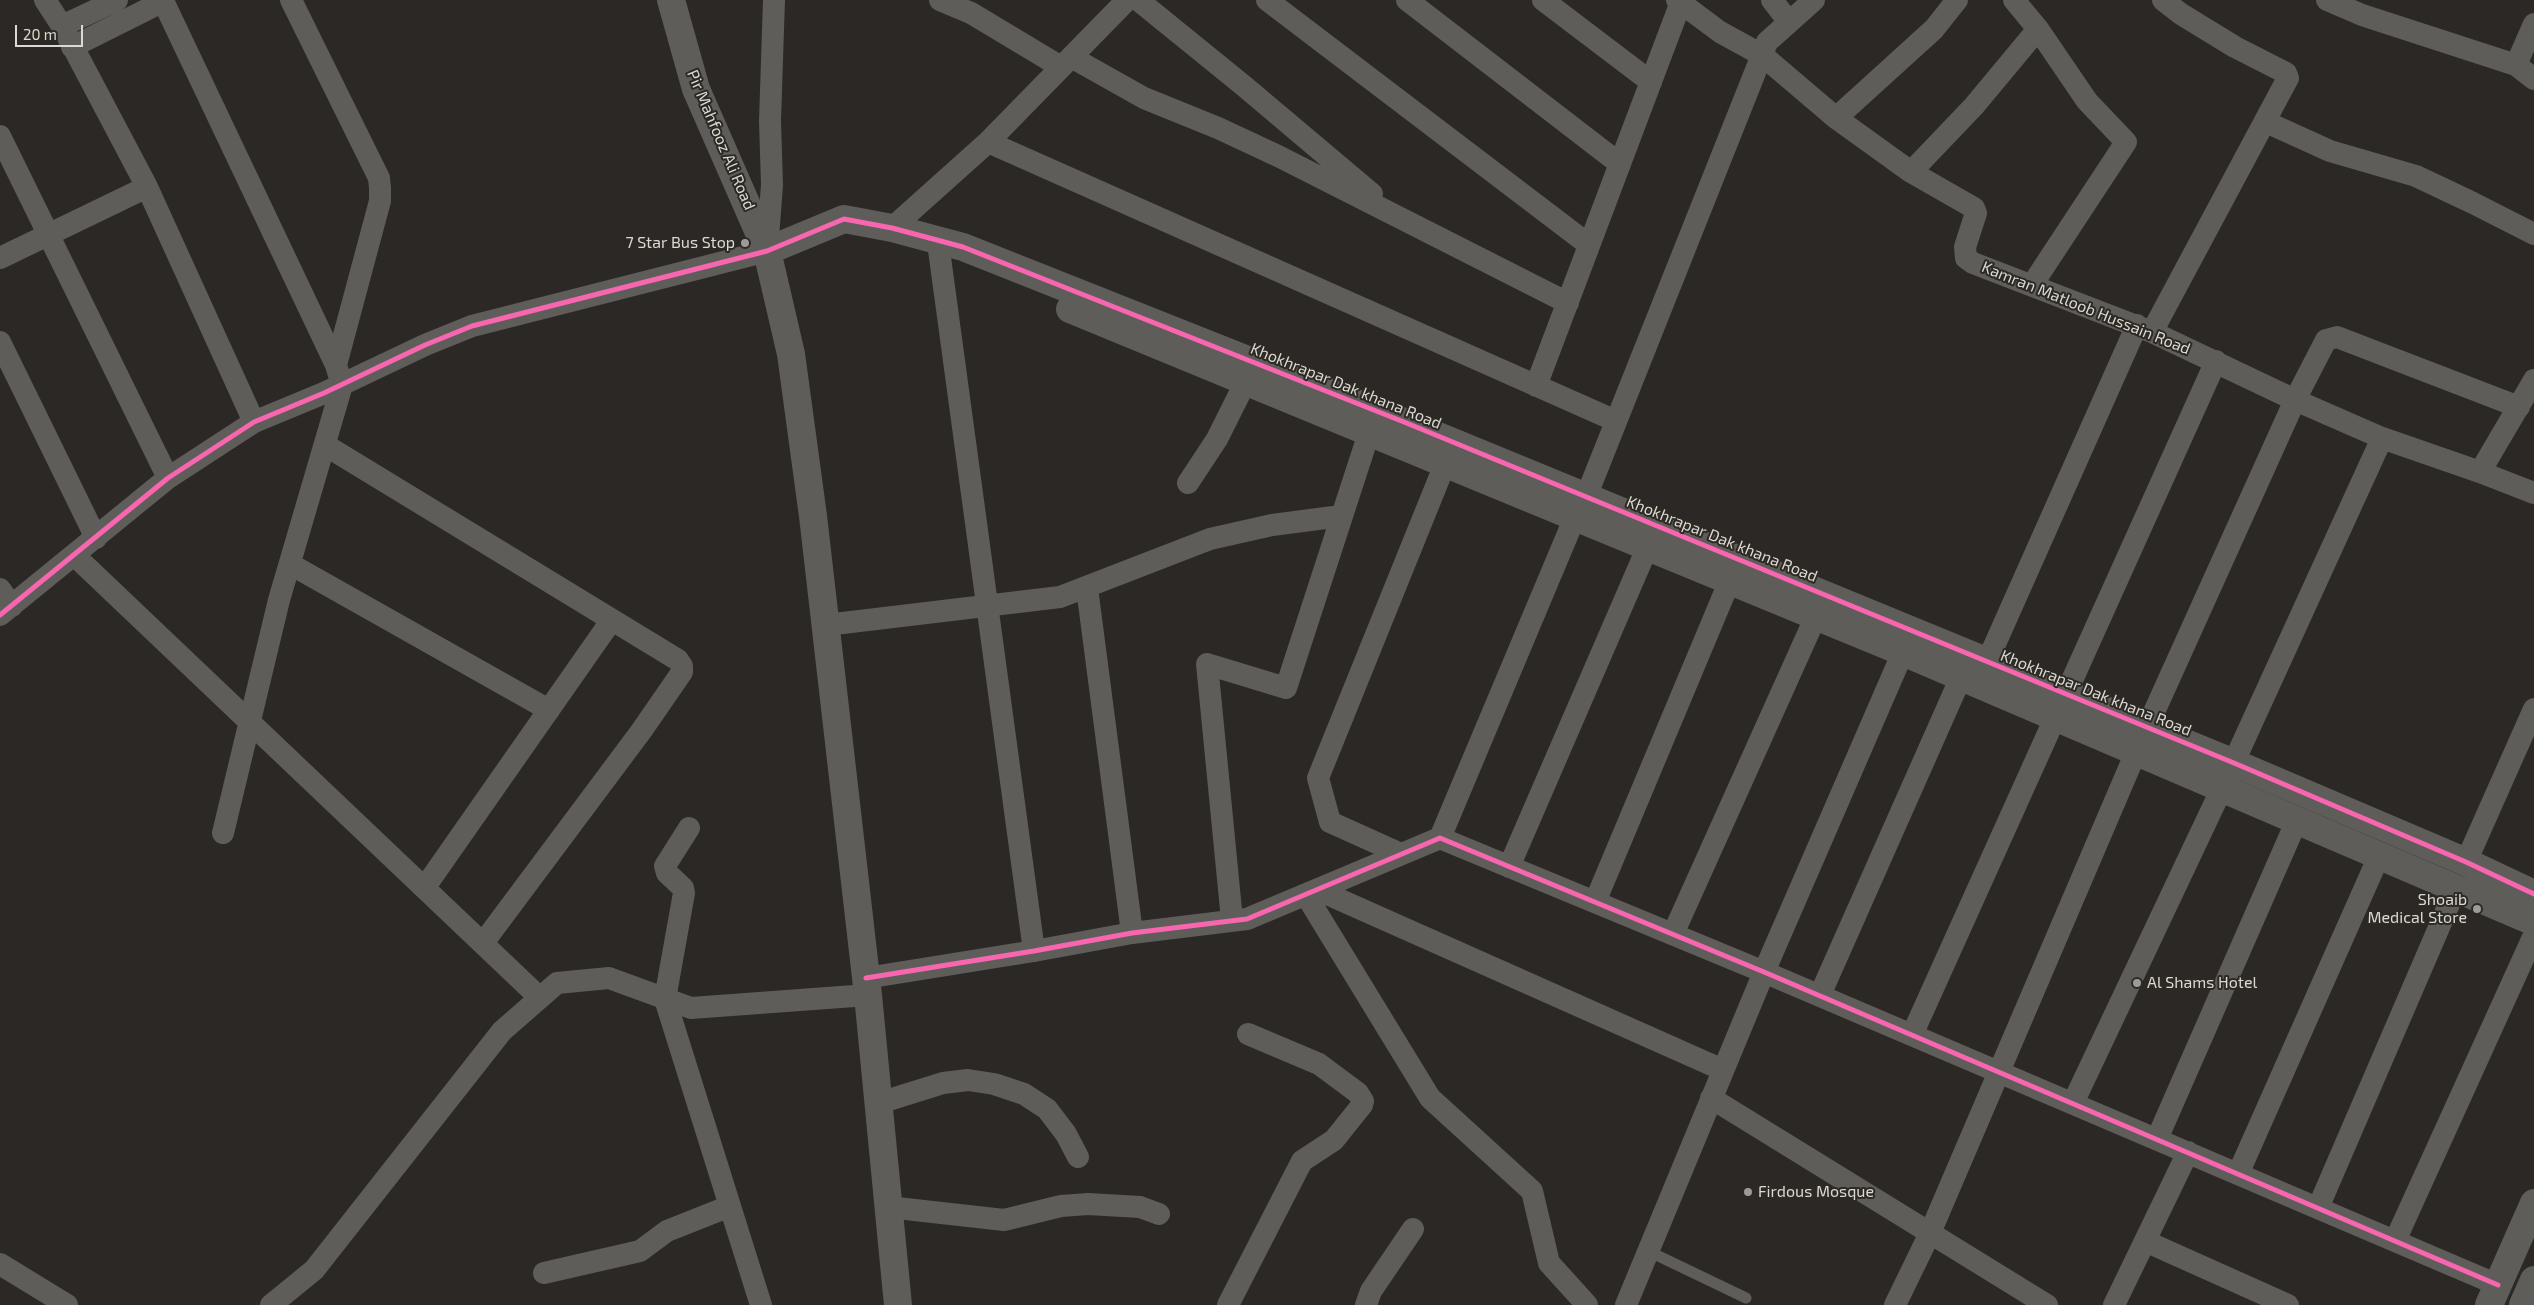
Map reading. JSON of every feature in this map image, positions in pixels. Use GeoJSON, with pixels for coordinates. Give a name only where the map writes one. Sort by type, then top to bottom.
{"type":"FeatureCollection","features":[{"type":"Feature","properties":{"kind":"street"},"geometry":{"type":"LineString","coordinates":[[45,0],[62,26],[147,187],[254,422]]}},
{"type":"Feature","properties":{"kind":"street"},"geometry":{"type":"LineString","coordinates":[[62,26],[115,0]]}},
{"type":"Feature","properties":{"kind":"street"},"geometry":{"type":"LineString","coordinates":[[223,833],[290,564],[325,445],[339,375],[380,201],[379,178],[291,0]]}},
{"type":"Feature","properties":{"kind":"street","name":"Pir Mahfooz Ali Road"},"geometry":{"type":"LineString","coordinates":[[671,0],[696,89],[767,251],[791,354],[826,625],[867,986],[898,1305]]}},
{"type":"Feature","properties":{"kind":"street"},"geometry":{"type":"LineString","coordinates":[[767,251],[772,185],[770,121],[774,0]]}},
{"type":"Feature","properties":{"kind":"street"},"geometry":{"type":"LineString","coordinates":[[940,0],[974,6],[1066,62],[1144,98],[1226,132],[1568,303]]}},
{"type":"Feature","properties":{"kind":"street"},"geometry":{"type":"LineString","coordinates":[[4,604],[74,556],[168,478],[254,422],[339,375],[425,345],[472,326],[767,251],[844,219],[892,228],[988,142],[1127,0]]}},
{"type":"Feature","properties":{"kind":"street"},"geometry":{"type":"LineString","coordinates":[[1138,0],[1244,86],[1401,219]]}},
{"type":"Feature","properties":{"kind":"street"},"geometry":{"type":"LineString","coordinates":[[1267,0],[1589,245]]}},
{"type":"Feature","properties":{"kind":"street"},"geometry":{"type":"LineString","coordinates":[[1406,0],[1620,164]]}},
{"type":"Feature","properties":{"kind":"street"},"geometry":{"type":"LineString","coordinates":[[1543,0],[1651,82]]}},
{"type":"Feature","properties":{"kind":"street"},"geometry":{"type":"LineString","coordinates":[[1772,0],[1789,22]]}},
{"type":"Feature","properties":{"kind":"street"},"geometry":{"type":"LineString","coordinates":[[271,1305],[314,1270],[502,1031],[557,983],[609,978],[691,1008],[867,986],[1132,932],[1247,918],[1440,838],[1581,507],[1767,42],[1814,0]]}},
{"type":"Feature","properties":{"kind":"street"},"geometry":{"type":"LineString","coordinates":[[1836,118],[1934,29],[1957,0]]}},
{"type":"Feature","properties":{"kind":"street"},"geometry":{"type":"LineString","coordinates":[[2014,0],[2038,29],[2087,101],[2126,142],[2032,285]]}},
{"type":"Feature","properties":{"kind":"street"},"geometry":{"type":"LineString","coordinates":[[1987,662],[2144,328],[2266,122],[2288,76],[2235,48],[2181,14],[2163,0]]}},
{"type":"Feature","properties":{"kind":"street"},"geometry":{"type":"LineString","coordinates":[[2327,0],[2362,15],[2516,66],[2534,79]]}},
{"type":"Feature","properties":{"kind":"street"},"geometry":{"type":"LineString","coordinates":[[1536,386],[1651,82],[1679,1]]}},
{"type":"Feature","properties":{"kind":"street","name":"Kamran Matloob Hussain Road"},"geometry":{"type":"LineString","coordinates":[[1679,1],[1720,32],[1762,55],[1836,118],[1911,172],[1974,208],[1976,214],[1965,247],[1966,258],[1973,263],[2144,328],[2295,400],[2382,438],[2534,493]]}},
{"type":"Feature","properties":{"kind":"street"},"geometry":{"type":"LineString","coordinates":[[72,47],[160,3],[165,5],[339,375]]}},
{"type":"Feature","properties":{"kind":"street"},"geometry":{"type":"LineString","coordinates":[[2516,66],[2534,24]]}},
{"type":"Feature","properties":{"kind":"street"},"geometry":{"type":"LineString","coordinates":[[1911,172],[1974,106],[2038,29]]}},
{"type":"Feature","properties":{"kind":"street"},"geometry":{"type":"LineString","coordinates":[[2266,122],[2330,151],[2416,176],[2473,202],[2534,234]]}},
{"type":"Feature","properties":{"kind":"street"},"geometry":{"type":"LineString","coordinates":[[0,136],[50,234],[168,478]]}},
{"type":"Feature","properties":{"kind":"street"},"geometry":{"type":"LineString","coordinates":[[988,142],[1616,421]]}},
{"type":"Feature","properties":{"kind":"street"},"geometry":{"type":"LineString","coordinates":[[0,258],[147,187]]}},
{"type":"Feature","properties":{"kind":"street","name":"Khokhrapar Dak khana Road"},"geometry":{"type":"LineString","coordinates":[[892,228],[1008,283],[1245,383],[1445,464],[1581,507],[1648,546],[1961,677],[2061,706],[2147,728],[2466,862],[2534,894]]}},
{"type":"Feature","properties":{"kind":"street","name":"Khokhrapar Dak khana Road"},"geometry":{"type":"LineString","coordinates":[[892,228],[963,246],[1581,507],[1987,662],[2136,752],[2534,922]]}},
{"type":"Feature","properties":{"kind":"street"},"geometry":{"type":"LineString","coordinates":[[939,250],[1034,951]]}},
{"type":"Feature","properties":{"kind":"street"},"geometry":{"type":"LineString","coordinates":[[1895,1305],[1930,1233],[2136,752],[2295,400],[2326,340],[2337,337],[2519,407]]}},
{"type":"Feature","properties":{"kind":"street"},"geometry":{"type":"LineString","coordinates":[[0,342],[96,538]]}},
{"type":"Feature","properties":{"kind":"street"},"geometry":{"type":"LineString","coordinates":[[1912,1035],[2216,361]]}},
{"type":"Feature","properties":{"kind":"street"},"geometry":{"type":"LineString","coordinates":[[2480,472],[2534,380]]}},
{"type":"Feature","properties":{"kind":"street"},"geometry":{"type":"LineString","coordinates":[[1188,483],[1217,439],[1245,383]]}},
{"type":"Feature","properties":{"kind":"street"},"geometry":{"type":"LineString","coordinates":[[1232,920],[1207,664],[1286,688],[1369,432]]}},
{"type":"Feature","properties":{"kind":"street"},"geometry":{"type":"LineString","coordinates":[[2073,1103],[2234,763],[2382,438]]}},
{"type":"Feature","properties":{"kind":"street"},"geometry":{"type":"LineString","coordinates":[[325,445],[611,621],[678,660],[682,666],[682,672],[642,730],[483,943]]}},
{"type":"Feature","properties":{"kind":"street"},"geometry":{"type":"LineString","coordinates":[[1401,854],[1330,822],[1318,778],[1445,464]]}},
{"type":"Feature","properties":{"kind":"street"},"geometry":{"type":"LineString","coordinates":[[826,625],[1060,597],[1210,540],[1272,525],[1341,516]]}},
{"type":"Feature","properties":{"kind":"street"},"geometry":{"type":"LineString","coordinates":[[1509,867],[1648,546]]}},
{"type":"Feature","properties":{"kind":"street"},"geometry":{"type":"LineString","coordinates":[[74,556],[540,998]]}},
{"type":"Feature","properties":{"kind":"street"},"geometry":{"type":"LineString","coordinates":[[290,564],[548,710]]}},
{"type":"Feature","properties":{"kind":"street"},"geometry":{"type":"LineString","coordinates":[[1595,902],[1730,580]]}},
{"type":"Feature","properties":{"kind":"street"},"geometry":{"type":"LineString","coordinates":[[1087,588],[1132,932]]}},
{"type":"Feature","properties":{"kind":"street"},"geometry":{"type":"LineString","coordinates":[[1673,934],[1816,616]]}},
{"type":"Feature","properties":{"kind":"street"},"geometry":{"type":"LineString","coordinates":[[425,887],[611,621]]}},
{"type":"Feature","properties":{"kind":"street"},"geometry":{"type":"LineString","coordinates":[[1626,1305],[1764,972],[1903,652]]}},
{"type":"Feature","properties":{"kind":"street"},"geometry":{"type":"LineString","coordinates":[[1820,995],[1961,677]]}},
{"type":"Feature","properties":{"kind":"street"},"geometry":{"type":"LineString","coordinates":[[2466,862],[2534,709]]}},
{"type":"Feature","properties":{"kind":"street"},"geometry":{"type":"LineString","coordinates":[[2157,1139],[2296,820]]}},
{"type":"Feature","properties":{"kind":"street"},"geometry":{"type":"LineString","coordinates":[[689,828],[665,866],[667,873],[683,888],[684,893],[665,999],[761,1305]]}},
{"type":"Feature","properties":{"kind":"street"},"geometry":{"type":"LineString","coordinates":[[1440,838],[1820,995],[2394,1240],[2493,1295],[2534,1203]]}},
{"type":"Feature","properties":{"kind":"street"},"geometry":{"type":"LineString","coordinates":[[2238,1174],[2379,856]]}},
{"type":"Feature","properties":{"kind":"street"},"geometry":{"type":"LineString","coordinates":[[2318,1208],[2456,888]]}},
{"type":"Feature","properties":{"kind":"street"},"geometry":{"type":"LineString","coordinates":[[1312,892],[1723,1070]]}},
{"type":"Feature","properties":{"kind":"street"},"geometry":{"type":"LineString","coordinates":[[1312,892],[1430,1098],[1532,1191],[1549,1263],[1587,1305]]}},
{"type":"Feature","properties":{"kind":"street"},"geometry":{"type":"LineString","coordinates":[[2394,1240],[2534,935]]}},
{"type":"Feature","properties":{"kind":"street"},"geometry":{"type":"LineString","coordinates":[[1228,1305],[1302,1161],[1334,1140],[1362,1105],[1362,1098],[1358,1093],[1319,1064],[1248,1034]]}},
{"type":"Feature","properties":{"kind":"street"},"geometry":{"type":"LineString","coordinates":[[879,1104],[943,1083],[968,1080],[994,1084],[1024,1094],[1047,1109],[1066,1134],[1078,1157]]}},
{"type":"Feature","properties":{"kind":"street"},"geometry":{"type":"LineString","coordinates":[[1711,1098],[2047,1305]]}},
{"type":"Feature","properties":{"kind":"street"},"geometry":{"type":"LineString","coordinates":[[2114,1305],[2188,1152]]}},
{"type":"Feature","properties":{"kind":"street"},"geometry":{"type":"LineString","coordinates":[[888,1207],[1004,1220],[1061,1206],[1088,1204],[1140,1207],[1159,1214]]}},
{"type":"Feature","properties":{"kind":"street"},"geometry":{"type":"LineString","coordinates":[[544,1273],[640,1251],[667,1232],[730,1206]]}},
{"type":"Feature","properties":{"kind":"street"},"geometry":{"type":"LineString","coordinates":[[1366,1305],[1371,1291],[1413,1229]]}},
{"type":"Feature","properties":{"kind":"street"},"geometry":{"type":"LineString","coordinates":[[2145,1241],[2288,1305]]}},
{"type":"Feature","properties":{"kind":"street"},"geometry":{"type":"LineString","coordinates":[[0,1264],[67,1305]]}},
{"type":"Feature","properties":{"kind":"street"},"geometry":{"type":"LineString","coordinates":[[2523,1305],[2534,1280]]}},
{"type":"Feature","properties":{"kind":"lane"},"geometry":{"type":"LineString","coordinates":[[1648,1251],[1746,1298]]}},
{"type":"Feature","properties":{"kind":"cycle path"},"geometry":{"type":"LineString","coordinates":[[0,615],[168,478],[254,422],[324,393],[425,345],[472,326],[767,251],[844,219],[892,228],[963,247],[1404,422],[2234,763],[2466,862],[2534,894]]}},
{"type":"Feature","properties":{"kind":"cycle path"},"geometry":{"type":"LineString","coordinates":[[866,978],[1132,933],[1247,919],[1440,838],[1764,972],[2498,1285]]}},
{"type":"Feature","properties":{"kind":"place","name":"7 Star Bus Stop"},"geometry":{"type":"Point","coordinates":[745,243]}},
{"type":"Feature","properties":{"kind":"place","name":"Shoaib Medical Store"},"geometry":{"type":"Point","coordinates":[2477,909]}},
{"type":"Feature","properties":{"kind":"place","name":"Al Shams Hotel"},"geometry":{"type":"Point","coordinates":[2137,983]}},
{"type":"Feature","properties":{"kind":"place","name":"Firdous Mosque"},"geometry":{"type":"Point","coordinates":[1748,1192]}}]}
